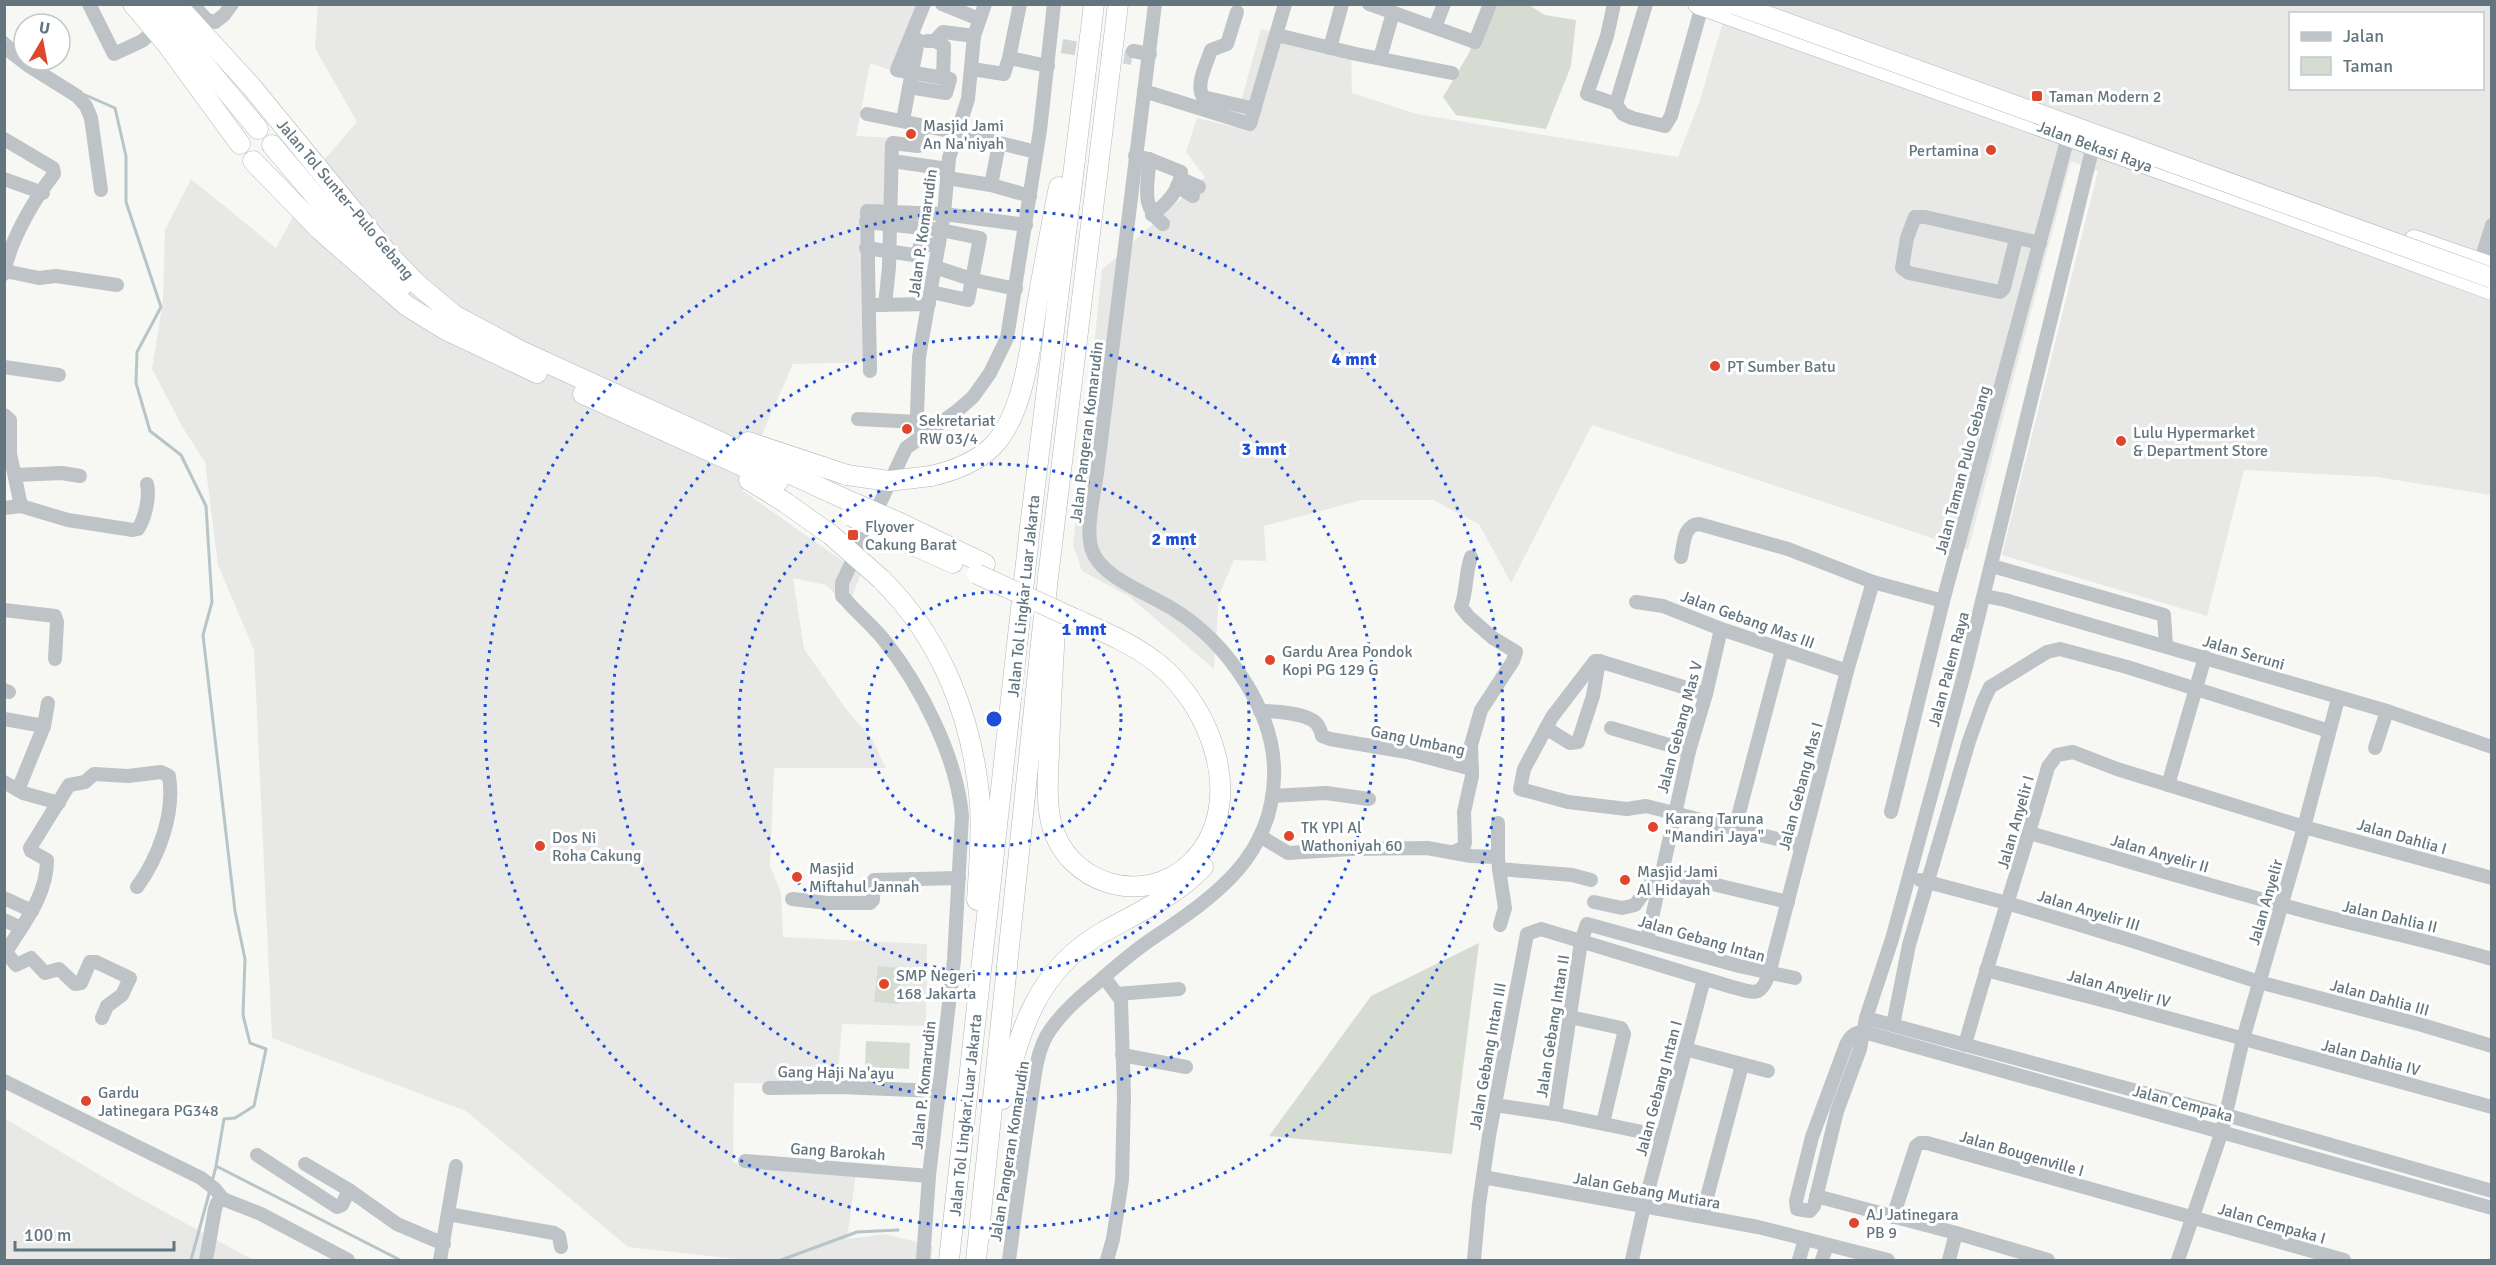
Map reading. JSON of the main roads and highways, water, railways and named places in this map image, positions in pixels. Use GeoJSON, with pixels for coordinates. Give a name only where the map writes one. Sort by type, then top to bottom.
{"type":"FeatureCollection","features":[{"type":"Feature","properties":{"kind":"highway"},"geometry":{"type":"LineString","coordinates":[[133,4],[240,144]]}},
{"type":"Feature","properties":{"kind":"highway"},"geometry":{"type":"LineString","coordinates":[[154,4],[258,129]]}},
{"type":"Feature","properties":{"kind":"highway","name":"Jalan Tol Sunter–Pulo Gebang"},"geometry":{"type":"LineString","coordinates":[[176,4],[251,86],[390,256],[434,299],[466,323],[640,405]]}},
{"type":"Feature","properties":{"kind":"highway","name":"Jalan Tol Lingkar Luar Jakarta"},"geometry":{"type":"LineString","coordinates":[[949,1260],[1081,99],[1094,4]]}},
{"type":"Feature","properties":{"kind":"highway","name":"Jalan Tol Lingkar Luar Jakarta"},"geometry":{"type":"LineString","coordinates":[[976,1260],[1061,466],[1118,4]]}},
{"type":"Feature","properties":{"kind":"highway"},"geometry":{"type":"LineString","coordinates":[[1734,4],[2488,269]]}},
{"type":"Feature","properties":{"kind":"highway","name":"Jalan Bekasi Raya"},"geometry":{"type":"LineString","coordinates":[[1700,5],[1754,10],[2105,144],[2411,239],[2488,269]]}},
{"type":"Feature","properties":{"kind":"highway","name":"Jalan Bekasi Raya"},"geometry":{"type":"LineString","coordinates":[[1754,10],[2068,137],[2105,144]]}},
{"type":"Feature","properties":{"kind":"highway"},"geometry":{"type":"LineString","coordinates":[[640,405],[847,475],[889,481],[931,476],[962,466],[986,452],[1004,432],[1016,403],[1029,355],[1065,159],[1081,99]]}},
{"type":"Feature","properties":{"kind":"highway"},"geometry":{"type":"LineString","coordinates":[[272,145],[320,203],[391,276],[431,307],[466,323]]}},
{"type":"Feature","properties":{"kind":"highway","name":"Jalan Tol Sunter–Pulo Gebang"},"geometry":{"type":"LineString","coordinates":[[253,160],[320,230],[378,283],[416,312],[446,330],[509,361],[691,444]]}},
{"type":"Feature","properties":{"kind":"highway","name":"Jalan Bekasi Raya"},"geometry":{"type":"LineString","coordinates":[[2213,178],[2402,257],[2492,290]]}},
{"type":"Feature","properties":{"kind":"highway"},"geometry":{"type":"LineString","coordinates":[[2402,257],[2411,239]]}},
{"type":"Feature","properties":{"kind":"highway"},"geometry":{"type":"LineString","coordinates":[[640,405],[853,510],[1076,613],[1149,643],[1168,656],[1194,684],[1212,711],[1225,742],[1232,785],[1230,805],[1215,851],[1193,877],[1173,894],[1088,941],[1059,966],[1046,982],[1026,1020],[1016,1048],[999,1114],[984,1194]]}},
{"type":"Feature","properties":{"kind":"highway"},"geometry":{"type":"LineString","coordinates":[[691,444],[786,503],[831,535],[903,600],[943,662],[964,718],[978,786],[980,830],[971,1052]]}},
{"type":"Feature","properties":{"kind":"highway"},"geometry":{"type":"LineString","coordinates":[[691,444],[853,510]]}},
{"type":"Feature","properties":{"kind":"highway"},"geometry":{"type":"LineString","coordinates":[[1061,466],[1048,777],[1052,822],[1069,856],[1090,876],[1113,884],[1131,886],[1149,884],[1175,874],[1192,862],[1213,827],[1220,798],[1219,773],[1212,741],[1184,688],[1158,664],[1076,613]]}},
{"type":"Feature","properties":{"kind":"waterway"},"geometry":{"type":"LineString","coordinates":[[4,36],[12,43]]}},
{"type":"Feature","properties":{"kind":"waterway"},"geometry":{"type":"LineString","coordinates":[[83,94],[115,108],[126,156],[126,202],[161,307],[137,352],[136,383],[150,431],[181,455],[206,506],[212,602],[203,635],[235,911],[245,959],[243,1015],[250,1043],[266,1049],[254,1106],[235,1118],[224,1119],[216,1166],[400,1260]]}},
{"type":"Feature","properties":{"kind":"waterway"},"geometry":{"type":"LineString","coordinates":[[212,1181],[216,1167]]}},
{"type":"Feature","properties":{"kind":"waterway"},"geometry":{"type":"LineString","coordinates":[[191,1260],[210,1190]]}},
{"type":"Feature","properties":{"kind":"waterway"},"geometry":{"type":"LineString","coordinates":[[781,1260],[857,1232],[898,1230]]}},
{"type":"Feature","properties":{"kind":"tunnel"},"geometry":{"type":"LineString","coordinates":[[1062,46],[1132,58]]}},
{"type":"Feature","properties":{"kind":"place","name":"Taman Modern 2"},"geometry":{"type":"Point","coordinates":[2037,96]}},
{"type":"Feature","properties":{"kind":"place","name":"Masjid Jami An Na'niyah"},"geometry":{"type":"Point","coordinates":[911,134]}},
{"type":"Feature","properties":{"kind":"place","name":"Pertamina"},"geometry":{"type":"Point","coordinates":[1991,150]}},
{"type":"Feature","properties":{"kind":"place","name":"PT Sumber Batu"},"geometry":{"type":"Point","coordinates":[1715,366]}},
{"type":"Feature","properties":{"kind":"place","name":"Sekretariat RW 03/4"},"geometry":{"type":"Point","coordinates":[907,429]}},
{"type":"Feature","properties":{"kind":"place","name":"Lulu Hypermarket & Department Store"},"geometry":{"type":"Point","coordinates":[2121,441]}},
{"type":"Feature","properties":{"kind":"place","name":"Flyover Cakung Barat"},"geometry":{"type":"Point","coordinates":[853,535]}},
{"type":"Feature","properties":{"kind":"place","name":"Gardu Area Pondok Kopi PG 129 G"},"geometry":{"type":"Point","coordinates":[1270,660]}},
{"type":"Feature","properties":{"kind":"place","name":"Karang Taruna \"Mandiri Jaya\""},"geometry":{"type":"Point","coordinates":[1653,827]}},
{"type":"Feature","properties":{"kind":"place","name":"TK YPI Al Wathoniyah 60"},"geometry":{"type":"Point","coordinates":[1289,836]}},
{"type":"Feature","properties":{"kind":"place","name":"Dos Ni Roha Cakung"},"geometry":{"type":"Point","coordinates":[540,846]}},
{"type":"Feature","properties":{"kind":"place","name":"Masjid Miftahul Jannah"},"geometry":{"type":"Point","coordinates":[797,877]}},
{"type":"Feature","properties":{"kind":"place","name":"Masjid Jami Al Hidayah"},"geometry":{"type":"Point","coordinates":[1625,880]}},
{"type":"Feature","properties":{"kind":"place","name":"SMP Negeri 168 Jakarta"},"geometry":{"type":"Point","coordinates":[884,984]}},
{"type":"Feature","properties":{"kind":"place","name":"Gardu Jatinegara PG348"},"geometry":{"type":"Point","coordinates":[86,1101]}},
{"type":"Feature","properties":{"kind":"place","name":"AJ Jatinegara PB 9"},"geometry":{"type":"Point","coordinates":[1854,1223]}}]}
